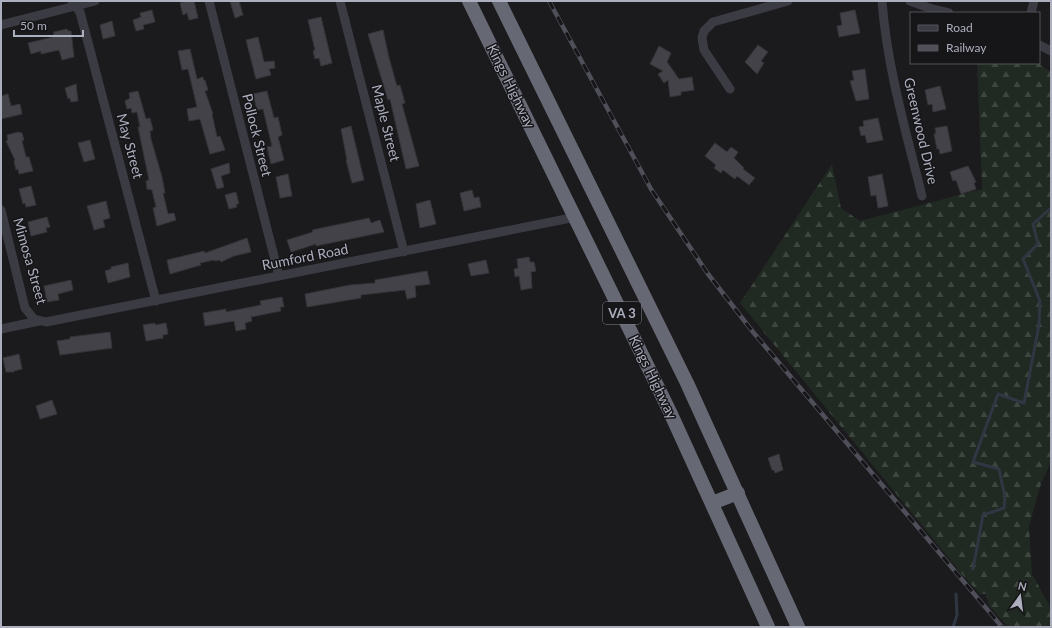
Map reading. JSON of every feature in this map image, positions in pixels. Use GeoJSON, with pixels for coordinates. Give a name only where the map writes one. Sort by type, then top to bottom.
{"type":"FeatureCollection","features":[{"type":"Feature","properties":{"kind":"highway","name":"Kings Highway"},"geometry":{"type":"LineString","coordinates":[[469,1],[576,217],[712,503],[768,627]]}},
{"type":"Feature","properties":{"kind":"highway","name":"Kings Highway"},"geometry":{"type":"LineString","coordinates":[[499,1],[621,247],[738,493],[798,627]]}},
{"type":"Feature","properties":{"kind":"highway"},"geometry":{"type":"LineString","coordinates":[[712,503],[738,493]]}},
{"type":"Feature","properties":{"kind":"street"},"geometry":{"type":"LineString","coordinates":[[1,25],[74,3],[95,1]]}},
{"type":"Feature","properties":{"kind":"street","name":"Pollock Street"},"geometry":{"type":"LineString","coordinates":[[209,1],[278,276]]}},
{"type":"Feature","properties":{"kind":"street","name":"Maple Street"},"geometry":{"type":"LineString","coordinates":[[340,1],[404,252]]}},
{"type":"Feature","properties":{"kind":"street"},"geometry":{"type":"LineString","coordinates":[[730,89],[704,50],[702,38],[704,31],[713,22],[788,1]]}},
{"type":"Feature","properties":{"kind":"street","name":"Greenwood Drive"},"geometry":{"type":"LineString","coordinates":[[882,1],[884,24],[901,112],[922,196]]}},
{"type":"Feature","properties":{"kind":"street"},"geometry":{"type":"LineString","coordinates":[[910,1],[930,9],[944,12]]}},
{"type":"Feature","properties":{"kind":"street"},"geometry":{"type":"LineString","coordinates":[[1031,12],[1034,1]]}},
{"type":"Feature","properties":{"kind":"street","name":"May Street"},"geometry":{"type":"LineString","coordinates":[[74,3],[80,12],[156,301]]}},
{"type":"Feature","properties":{"kind":"street"},"geometry":{"type":"LineString","coordinates":[[1040,45],[1051,51]]}},
{"type":"Feature","properties":{"kind":"street","name":"Mimosa Street"},"geometry":{"type":"LineString","coordinates":[[1,210],[25,308],[37,320]]}},
{"type":"Feature","properties":{"kind":"street","name":"Rumford Road"},"geometry":{"type":"LineString","coordinates":[[1,329],[37,320],[51,322],[576,217]]}},
{"type":"Feature","properties":{"kind":"green space"},"geometry":{"type":"Polygon","coordinates":[[[977,64],[1039,64],[1051,72],[1051,462],[1041,484],[1029,526],[1032,574],[1051,608],[1051,627],[1008,627],[989,606],[986,594],[980,594],[960,572],[740,303],[832,164],[841,208],[860,221],[982,189],[977,64]]]}},
{"type":"Feature","properties":{"kind":"building"},"geometry":{"type":"Polygon","coordinates":[[[194,1],[198,18],[189,20],[187,13],[183,15],[180,3],[194,1]]]}},
{"type":"Feature","properties":{"kind":"building"},"geometry":{"type":"Polygon","coordinates":[[[230,1],[239,1],[243,15],[235,18],[230,1]]]}},
{"type":"Feature","properties":{"kind":"building"},"geometry":{"type":"Polygon","coordinates":[[[152,10],[155,22],[143,25],[144,29],[136,31],[133,20],[141,17],[140,13],[152,10]]]}},
{"type":"Feature","properties":{"kind":"building"},"geometry":{"type":"Polygon","coordinates":[[[855,10],[860,33],[839,37],[837,26],[842,25],[840,13],[855,10]]]}},
{"type":"Feature","properties":{"kind":"building"},"geometry":{"type":"Polygon","coordinates":[[[321,17],[332,63],[321,66],[319,58],[315,59],[313,51],[315,50],[308,20],[321,17]]]}},
{"type":"Feature","properties":{"kind":"building"},"geometry":{"type":"Polygon","coordinates":[[[112,21],[115,36],[103,39],[100,25],[112,21]]]}},
{"type":"Feature","properties":{"kind":"building"},"geometry":{"type":"Polygon","coordinates":[[[67,29],[68,31],[71,31],[74,57],[62,60],[59,50],[41,54],[41,51],[31,54],[28,43],[53,37],[54,32],[67,29]]]}},
{"type":"Feature","properties":{"kind":"building"},"geometry":{"type":"Polygon","coordinates":[[[383,30],[397,86],[400,85],[405,103],[402,104],[419,166],[406,169],[390,99],[388,100],[368,34],[383,30]]]}},
{"type":"Feature","properties":{"kind":"building"},"geometry":{"type":"Polygon","coordinates":[[[258,37],[264,62],[274,61],[275,68],[269,69],[271,75],[256,79],[246,40],[258,37]]]}},
{"type":"Feature","properties":{"kind":"building"},"geometry":{"type":"Polygon","coordinates":[[[758,45],[768,52],[761,61],[764,63],[757,74],[745,62],[758,45]]]}},
{"type":"Feature","properties":{"kind":"building"},"geometry":{"type":"Polygon","coordinates":[[[659,46],[671,53],[667,62],[679,79],[692,77],[694,90],[681,92],[681,95],[670,97],[668,80],[664,83],[658,74],[663,71],[650,64],[659,46]]]}},
{"type":"Feature","properties":{"kind":"building"},"geometry":{"type":"Polygon","coordinates":[[[190,49],[197,79],[203,77],[204,81],[205,80],[208,90],[205,91],[213,114],[217,137],[220,136],[225,150],[210,154],[200,119],[189,121],[187,109],[197,107],[188,69],[182,70],[178,51],[190,49]]]}},
{"type":"Feature","properties":{"kind":"building"},"geometry":{"type":"Polygon","coordinates":[[[865,69],[869,99],[856,101],[850,81],[854,80],[852,71],[865,69]]]}},
{"type":"Feature","properties":{"kind":"building"},"geometry":{"type":"Polygon","coordinates":[[[76,84],[78,101],[71,102],[70,98],[68,99],[65,88],[76,84]]]}},
{"type":"Feature","properties":{"kind":"building"},"geometry":{"type":"Polygon","coordinates":[[[940,86],[946,109],[933,112],[932,104],[928,105],[925,90],[940,86]]]}},
{"type":"Feature","properties":{"kind":"building"},"geometry":{"type":"Polygon","coordinates":[[[138,91],[146,119],[150,118],[153,130],[150,131],[151,139],[162,177],[165,193],[163,193],[168,214],[174,213],[176,220],[157,226],[153,208],[156,207],[152,190],[147,189],[146,181],[149,180],[138,127],[140,127],[137,112],[132,113],[131,108],[127,109],[125,101],[130,98],[129,93],[138,91]]]}},
{"type":"Feature","properties":{"kind":"building"},"geometry":{"type":"Polygon","coordinates":[[[267,91],[274,118],[278,117],[282,135],[278,137],[284,160],[271,164],[267,147],[272,146],[263,109],[257,110],[253,94],[267,91]]]}},
{"type":"Feature","properties":{"kind":"building"},"geometry":{"type":"Polygon","coordinates":[[[8,94],[11,106],[20,104],[22,114],[1,119],[1,96],[8,94]]]}},
{"type":"Feature","properties":{"kind":"building"},"geometry":{"type":"Polygon","coordinates":[[[878,118],[883,140],[867,143],[865,135],[861,136],[859,127],[864,126],[863,121],[878,118]]]}},
{"type":"Feature","properties":{"kind":"building"},"geometry":{"type":"Polygon","coordinates":[[[351,126],[364,180],[352,183],[346,160],[341,129],[351,126]]]}},
{"type":"Feature","properties":{"kind":"building"},"geometry":{"type":"Polygon","coordinates":[[[947,126],[952,151],[940,154],[939,149],[937,149],[934,134],[936,133],[935,128],[947,126]]]}},
{"type":"Feature","properties":{"kind":"building"},"geometry":{"type":"Polygon","coordinates":[[[18,132],[22,133],[24,140],[22,141],[26,157],[29,157],[33,171],[19,174],[18,169],[16,170],[15,160],[6,141],[8,140],[7,135],[18,132]]]}},
{"type":"Feature","properties":{"kind":"building"},"geometry":{"type":"Polygon","coordinates":[[[90,140],[95,159],[84,162],[78,143],[90,140]]]}},
{"type":"Feature","properties":{"kind":"building"},"geometry":{"type":"Polygon","coordinates":[[[715,143],[727,152],[731,147],[738,152],[734,158],[744,168],[743,169],[755,178],[749,185],[737,176],[735,179],[723,170],[721,173],[714,168],[716,165],[705,156],[715,143]]]}},
{"type":"Feature","properties":{"kind":"building"},"geometry":{"type":"Polygon","coordinates":[[[229,163],[230,173],[221,176],[224,187],[217,189],[211,169],[229,163]]]}},
{"type":"Feature","properties":{"kind":"building"},"geometry":{"type":"Polygon","coordinates":[[[968,166],[976,182],[974,183],[976,189],[961,194],[956,180],[953,181],[950,172],[968,166]]]}},
{"type":"Feature","properties":{"kind":"building"},"geometry":{"type":"Polygon","coordinates":[[[288,174],[292,196],[280,198],[276,177],[288,174]]]}},
{"type":"Feature","properties":{"kind":"building"},"geometry":{"type":"Polygon","coordinates":[[[882,174],[888,206],[878,208],[876,195],[871,196],[868,177],[882,174]]]}},
{"type":"Feature","properties":{"kind":"building"},"geometry":{"type":"Polygon","coordinates":[[[31,186],[36,205],[26,207],[25,203],[23,204],[19,189],[31,186]]]}},
{"type":"Feature","properties":{"kind":"building"},"geometry":{"type":"Polygon","coordinates":[[[472,190],[474,198],[479,197],[481,207],[464,211],[460,193],[472,190]]]}},
{"type":"Feature","properties":{"kind":"building"},"geometry":{"type":"Polygon","coordinates":[[[236,192],[239,204],[236,204],[237,207],[229,209],[225,195],[236,192]]]}},
{"type":"Feature","properties":{"kind":"building"},"geometry":{"type":"Polygon","coordinates":[[[430,200],[436,224],[420,228],[416,204],[430,200]]]}},
{"type":"Feature","properties":{"kind":"building"},"geometry":{"type":"Polygon","coordinates":[[[106,201],[110,218],[103,220],[105,227],[94,230],[87,206],[106,201]]]}},
{"type":"Feature","properties":{"kind":"building"},"geometry":{"type":"Polygon","coordinates":[[[47,217],[50,227],[46,228],[47,232],[31,236],[28,222],[47,217]]]}},
{"type":"Feature","properties":{"kind":"building"},"geometry":{"type":"Polygon","coordinates":[[[369,218],[371,223],[380,220],[384,232],[316,246],[316,244],[291,252],[287,240],[313,232],[312,230],[369,218]]]}},
{"type":"Feature","properties":{"kind":"building"},"geometry":{"type":"Polygon","coordinates":[[[247,238],[251,252],[234,256],[221,262],[220,260],[214,260],[200,263],[201,265],[170,274],[167,260],[204,251],[205,253],[247,238]]]}},
{"type":"Feature","properties":{"kind":"building"},"geometry":{"type":"Polygon","coordinates":[[[529,257],[530,262],[534,262],[536,271],[531,272],[532,288],[521,290],[519,276],[515,277],[514,269],[518,268],[517,259],[529,257]]]}},
{"type":"Feature","properties":{"kind":"building"},"geometry":{"type":"Polygon","coordinates":[[[486,260],[489,273],[471,276],[468,264],[486,260]]]}},
{"type":"Feature","properties":{"kind":"building"},"geometry":{"type":"Polygon","coordinates":[[[128,263],[130,277],[108,283],[105,271],[111,269],[111,267],[128,263]]]}},
{"type":"Feature","properties":{"kind":"building"},"geometry":{"type":"Polygon","coordinates":[[[427,271],[430,284],[415,286],[416,297],[407,299],[405,290],[361,295],[361,298],[307,307],[305,294],[350,285],[375,283],[375,280],[427,271]]]}},
{"type":"Feature","properties":{"kind":"building"},"geometry":{"type":"Polygon","coordinates":[[[71,280],[73,290],[58,294],[59,300],[47,302],[44,286],[71,280]]]}},
{"type":"Feature","properties":{"kind":"building"},"geometry":{"type":"Polygon","coordinates":[[[282,297],[284,307],[280,307],[281,311],[251,317],[252,321],[245,323],[246,329],[236,331],[234,321],[205,326],[203,313],[226,309],[226,312],[261,305],[260,301],[282,297]]]}},
{"type":"Feature","properties":{"kind":"building"},"geometry":{"type":"Polygon","coordinates":[[[155,323],[155,325],[166,323],[168,334],[163,335],[163,338],[146,341],[143,325],[155,323]]]}},
{"type":"Feature","properties":{"kind":"building"},"geometry":{"type":"Polygon","coordinates":[[[110,332],[112,348],[60,355],[57,341],[70,339],[70,337],[110,332]]]}},
{"type":"Feature","properties":{"kind":"building"},"geometry":{"type":"Polygon","coordinates":[[[19,354],[22,369],[14,372],[6,372],[3,358],[19,354]]]}},
{"type":"Feature","properties":{"kind":"building"},"geometry":{"type":"Polygon","coordinates":[[[52,400],[57,414],[40,419],[36,406],[52,400]]]}},
{"type":"Feature","properties":{"kind":"building"},"geometry":{"type":"Polygon","coordinates":[[[779,454],[783,470],[775,473],[774,470],[772,470],[768,458],[779,454]]]}},
{"type":"Feature","properties":{"kind":"waterway"},"geometry":{"type":"LineString","coordinates":[[973,569],[983,515],[1004,508],[1005,497],[999,469],[973,462],[998,394],[1024,403],[1039,325],[1040,301],[1023,259],[1038,244],[1033,224],[1051,208]]}},
{"type":"Feature","properties":{"kind":"waterway"},"geometry":{"type":"LineString","coordinates":[[953,627],[957,615],[956,594]]}},
{"type":"Feature","properties":{"kind":"railway"},"geometry":{"type":"LineString","coordinates":[[549,1],[651,189],[708,274],[753,332],[1002,627]]}}]}
